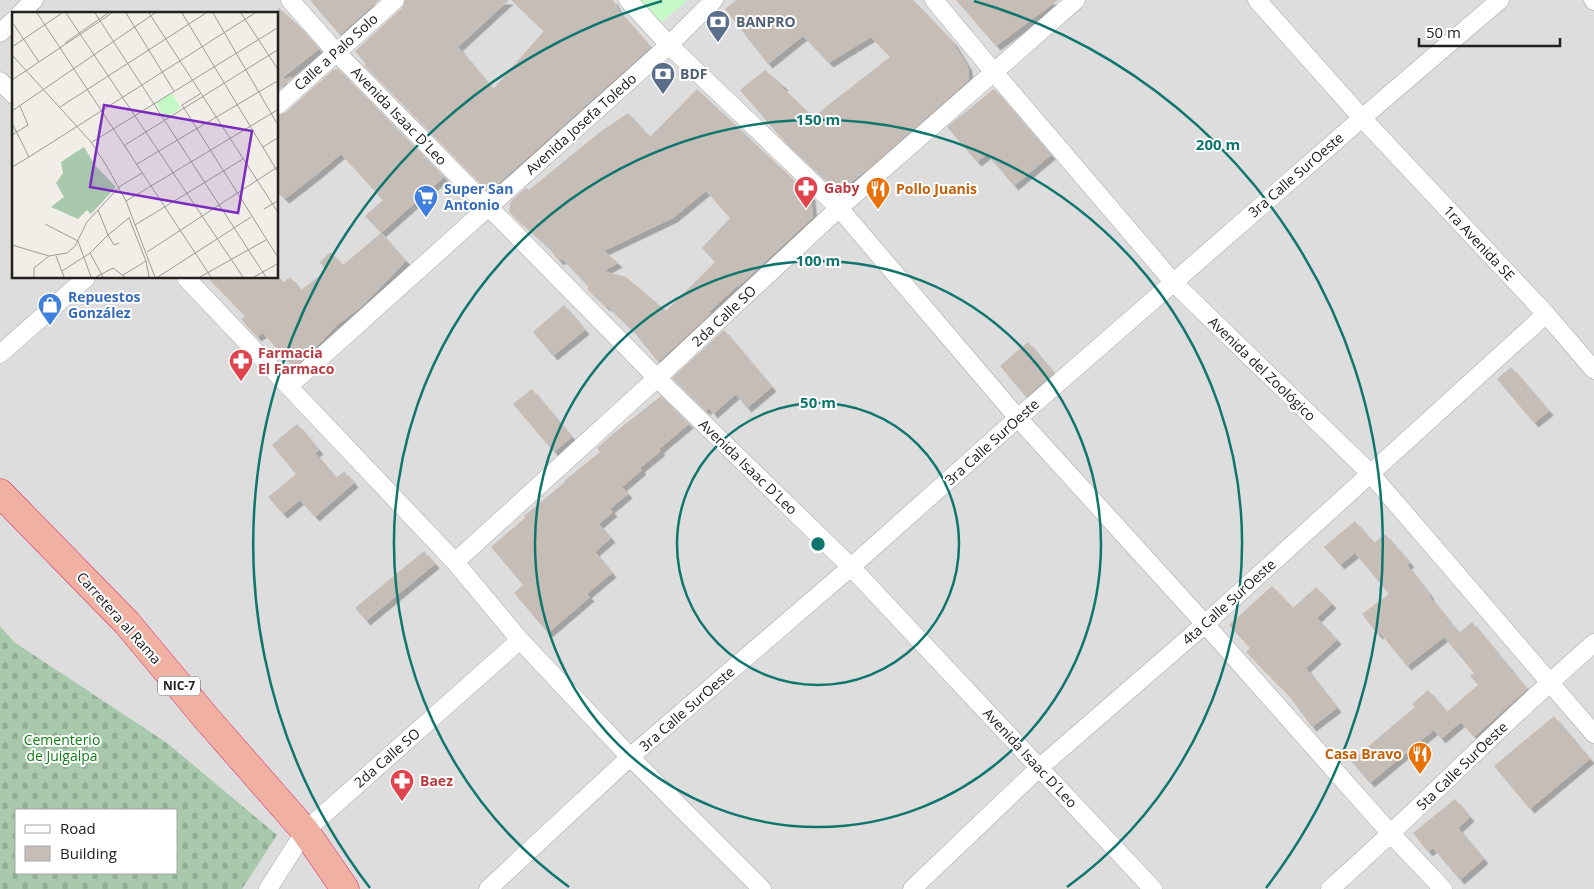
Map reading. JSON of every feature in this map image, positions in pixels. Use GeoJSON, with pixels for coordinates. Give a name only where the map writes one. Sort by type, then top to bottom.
{"type":"FeatureCollection","features":[{"type":"Feature","properties":{"kind":"highway","name":"Carretera al Rama"},"geometry":{"type":"LineString","coordinates":[[0,493],[127,623],[207,719],[305,831],[345,889]]}},
{"type":"Feature","properties":{"kind":"street"},"geometry":{"type":"LineString","coordinates":[[22,12],[34,0]]}},
{"type":"Feature","properties":{"kind":"street","name":"Avenida Isaac D´Leo"},"geometry":{"type":"LineString","coordinates":[[290,0],[336,52],[488,208],[657,378],[851,567],[1153,889]]}},
{"type":"Feature","properties":{"kind":"street","name":"Calle a Palo Solo"},"geometry":{"type":"LineString","coordinates":[[279,104],[395,0]]}},
{"type":"Feature","properties":{"kind":"street"},"geometry":{"type":"LineString","coordinates":[[628,0],[670,45],[838,208],[1018,418],[1205,624],[1391,834],[1443,889]]}},
{"type":"Feature","properties":{"kind":"street","name":"Avenida Josefa Toledo"},"geometry":{"type":"LineString","coordinates":[[289,386],[670,45],[714,0]]}},
{"type":"Feature","properties":{"kind":"street","name":"Avenida del Zoológico"},"geometry":{"type":"LineString","coordinates":[[934,0],[1174,283],[1370,473],[1594,734]]}},
{"type":"Feature","properties":{"kind":"street","name":"2da Calle SO"},"geometry":{"type":"LineString","coordinates":[[456,562],[657,378],[838,208],[1076,0]]}},
{"type":"Feature","properties":{"kind":"street","name":"1ra Avenida SE"},"geometry":{"type":"LineString","coordinates":[[1257,0],[1362,118],[1546,314],[1594,370]]}},
{"type":"Feature","properties":{"kind":"street","name":"3ra Calle SurOeste"},"geometry":{"type":"LineString","coordinates":[[488,889],[630,757],[851,567],[1018,418],[1500,0]]}},
{"type":"Feature","properties":{"kind":"street"},"geometry":{"type":"LineString","coordinates":[[0,33],[12,22]]}},
{"type":"Feature","properties":{"kind":"street"},"geometry":{"type":"LineString","coordinates":[[0,81],[12,93]]}},
{"type":"Feature","properties":{"kind":"street"},"geometry":{"type":"LineString","coordinates":[[0,354],[85,279]]}},
{"type":"Feature","properties":{"kind":"street"},"geometry":{"type":"LineString","coordinates":[[187,279],[456,562],[520,640],[630,757],[762,889]]}},
{"type":"Feature","properties":{"kind":"street","name":"4ta Calle SurOeste"},"geometry":{"type":"LineString","coordinates":[[912,889],[1039,768],[1205,624],[1546,314]]}},
{"type":"Feature","properties":{"kind":"street","name":"2da Calle SO"},"geometry":{"type":"LineString","coordinates":[[268,889],[305,831],[520,640]]}},
{"type":"Feature","properties":{"kind":"street","name":"5ta Calle SurOeste"},"geometry":{"type":"LineString","coordinates":[[1330,889],[1391,834],[1548,682],[1594,643]]}},
{"type":"Feature","properties":{"kind":"shaded area"},"geometry":{"type":"Polygon","coordinates":[[[0,0],[1594,0],[1594,889],[0,889],[0,0]]]}},
{"type":"Feature","properties":{"kind":"green space"},"geometry":{"type":"Polygon","coordinates":[[[638,0],[688,0],[660,24],[638,0]]]}},
{"type":"Feature","properties":{"kind":"green space","name":"Cementerio de Juigalpa"},"geometry":{"type":"Polygon","coordinates":[[[0,626],[14,642],[167,743],[277,835],[242,889],[0,889],[0,626]]]}},
{"type":"Feature","properties":{"kind":"building"},"geometry":{"type":"Polygon","coordinates":[[[310,0],[379,0],[340,35],[310,0]]]}},
{"type":"Feature","properties":{"kind":"building"},"geometry":{"type":"Polygon","coordinates":[[[405,0],[509,0],[458,47],[493,89],[544,31],[511,0],[613,0],[619,11],[651,47],[489,192],[364,65],[366,64],[355,51],[402,8],[405,0]]]}},
{"type":"Feature","properties":{"kind":"building"},"geometry":{"type":"Polygon","coordinates":[[[736,0],[913,0],[953,42],[968,67],[969,80],[868,169],[838,192],[784,141],[740,90],[765,70],[784,86],[782,87],[813,117],[890,57],[871,37],[829,63],[803,36],[768,64],[725,9],[736,0]]]}},
{"type":"Feature","properties":{"kind":"building"},"geometry":{"type":"Polygon","coordinates":[[[956,0],[1058,0],[996,46],[956,0]]]}},
{"type":"Feature","properties":{"kind":"building"},"geometry":{"type":"Polygon","coordinates":[[[278,7],[298,25],[319,49],[281,79],[293,77],[279,90],[279,12],[278,7]]]}},
{"type":"Feature","properties":{"kind":"building"},"geometry":{"type":"Polygon","coordinates":[[[338,69],[444,177],[381,233],[365,216],[383,200],[341,154],[285,199],[279,194],[279,115],[285,113],[333,70],[338,69]]]}},
{"type":"Feature","properties":{"kind":"building"},"geometry":{"type":"Polygon","coordinates":[[[697,89],[811,196],[813,217],[709,312],[711,313],[658,362],[634,332],[587,289],[589,287],[562,259],[559,261],[547,246],[509,212],[511,201],[526,188],[529,190],[600,132],[628,113],[650,137],[697,89]],[[706,191],[673,218],[604,251],[618,263],[604,271],[626,277],[666,311],[715,262],[702,248],[730,218],[706,191]]]}},
{"type":"Feature","properties":{"kind":"building"},"geometry":{"type":"Polygon","coordinates":[[[994,89],[1051,155],[1014,186],[987,154],[977,162],[947,127],[994,89]]]}},
{"type":"Feature","properties":{"kind":"building"},"geometry":{"type":"Polygon","coordinates":[[[381,233],[406,261],[361,307],[337,325],[294,368],[263,333],[257,337],[241,319],[245,316],[209,279],[280,278],[284,282],[290,277],[301,290],[326,271],[320,262],[330,252],[343,265],[381,233]]]}},
{"type":"Feature","properties":{"kind":"building"},"geometry":{"type":"Polygon","coordinates":[[[564,305],[585,330],[553,356],[533,332],[564,305]]]}},
{"type":"Feature","properties":{"kind":"building"},"geometry":{"type":"Polygon","coordinates":[[[724,330],[772,387],[747,408],[736,394],[713,414],[709,408],[706,411],[672,378],[724,330]]]}},
{"type":"Feature","properties":{"kind":"building"},"geometry":{"type":"Polygon","coordinates":[[[1028,342],[1054,373],[1026,397],[1000,366],[1028,342]]]}},
{"type":"Feature","properties":{"kind":"building"},"geometry":{"type":"Polygon","coordinates":[[[1511,367],[1549,411],[1534,423],[1497,379],[1511,367]]]}},
{"type":"Feature","properties":{"kind":"building"},"geometry":{"type":"Polygon","coordinates":[[[532,389],[572,437],[554,452],[513,404],[532,389]]]}},
{"type":"Feature","properties":{"kind":"building"},"geometry":{"type":"Polygon","coordinates":[[[661,396],[689,424],[659,449],[661,451],[640,468],[642,470],[622,487],[628,494],[610,509],[613,512],[599,524],[611,538],[595,552],[612,573],[587,594],[590,597],[548,633],[514,593],[523,585],[491,547],[564,481],[600,452],[597,448],[661,396]]]}},
{"type":"Feature","properties":{"kind":"building"},"geometry":{"type":"Polygon","coordinates":[[[297,424],[319,450],[315,453],[336,478],[344,471],[354,483],[315,517],[300,500],[283,514],[268,497],[296,474],[272,445],[297,424]]]}},
{"type":"Feature","properties":{"kind":"building"},"geometry":{"type":"Polygon","coordinates":[[[1355,521],[1374,543],[1385,534],[1410,563],[1407,565],[1459,633],[1472,622],[1527,689],[1474,737],[1461,722],[1441,739],[1434,730],[1370,783],[1351,761],[1415,707],[1412,704],[1428,690],[1447,712],[1478,685],[1470,676],[1474,673],[1444,637],[1407,666],[1380,633],[1378,635],[1362,614],[1389,594],[1355,553],[1340,565],[1324,547],[1355,521]]]}},
{"type":"Feature","properties":{"kind":"building"},"geometry":{"type":"Polygon","coordinates":[[[424,551],[435,564],[366,621],[355,608],[424,551]]]}},
{"type":"Feature","properties":{"kind":"building"},"geometry":{"type":"Polygon","coordinates":[[[1272,586],[1293,608],[1316,587],[1332,604],[1317,618],[1337,640],[1306,668],[1337,708],[1312,727],[1289,696],[1246,652],[1250,648],[1229,625],[1272,586]]]}},
{"type":"Feature","properties":{"kind":"building"},"geometry":{"type":"Polygon","coordinates":[[[1554,716],[1590,759],[1530,809],[1494,766],[1554,716]]]}},
{"type":"Feature","properties":{"kind":"building"},"geometry":{"type":"Polygon","coordinates":[[[1455,799],[1470,817],[1458,828],[1484,859],[1460,880],[1433,848],[1428,852],[1413,833],[1455,799]]]}},
{"type":"Feature","properties":{"kind":"place","name":"BANPRO"},"geometry":{"type":"Point","coordinates":[718,43]}},
{"type":"Feature","properties":{"kind":"place","name":"BDF"},"geometry":{"type":"Point","coordinates":[663,95]}},
{"type":"Feature","properties":{"kind":"place","name":"Gaby"},"geometry":{"type":"Point","coordinates":[806,209]}},
{"type":"Feature","properties":{"kind":"place","name":"Pollo Juanis"},"geometry":{"type":"Point","coordinates":[878,210]}},
{"type":"Feature","properties":{"kind":"place","name":"Super San Antonio"},"geometry":{"type":"Point","coordinates":[426,218]}},
{"type":"Feature","properties":{"kind":"place","name":"Repuestos González"},"geometry":{"type":"Point","coordinates":[50,326]}},
{"type":"Feature","properties":{"kind":"place","name":"Farmacia El Farmaco"},"geometry":{"type":"Point","coordinates":[241,382]}},
{"type":"Feature","properties":{"kind":"place","name":"Casa Bravo"},"geometry":{"type":"Point","coordinates":[1420,775]}},
{"type":"Feature","properties":{"kind":"place","name":"Baez"},"geometry":{"type":"Point","coordinates":[402,802]}}]}
